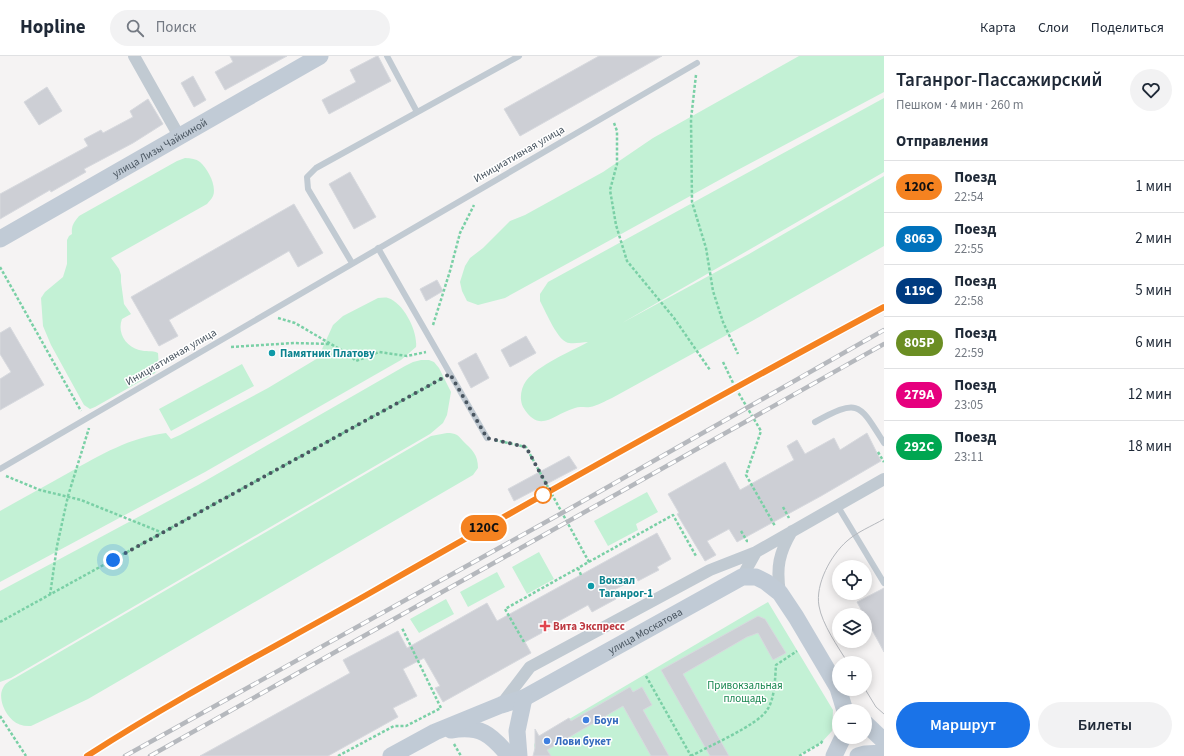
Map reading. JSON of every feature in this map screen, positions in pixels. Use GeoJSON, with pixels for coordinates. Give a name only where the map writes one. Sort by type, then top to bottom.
{"type":"FeatureCollection","features":[{"type":"Feature","properties":{"kind":"main road","name":"улица Лизы Чайкиной"},"geometry":{"type":"LineString","coordinates":[[0,239],[320,56]]}},
{"type":"Feature","properties":{"kind":"main road"},"geometry":{"type":"LineString","coordinates":[[742,578],[756,577],[766,582],[780,593],[832,678]]}},
{"type":"Feature","properties":{"kind":"main road","name":"улица Москатова"},"geometry":{"type":"LineString","coordinates":[[393,755],[435,732],[501,705],[524,698],[742,578]]}},
{"type":"Feature","properties":{"kind":"main road"},"geometry":{"type":"LineString","coordinates":[[519,756],[517,731],[524,698]]}},
{"type":"Feature","properties":{"kind":"main road"},"geometry":{"type":"LineString","coordinates":[[435,732],[466,728],[477,730],[491,737],[509,756]]}},
{"type":"Feature","properties":{"kind":"main road"},"geometry":{"type":"LineString","coordinates":[[872,730],[884,741]]}},
{"type":"Feature","properties":{"kind":"main road"},"geometry":{"type":"LineString","coordinates":[[834,756],[839,744]]}},
{"type":"Feature","properties":{"kind":"main road"},"geometry":{"type":"LineString","coordinates":[[858,756],[884,753]]}},
{"type":"Feature","properties":{"kind":"street"},"geometry":{"type":"LineString","coordinates":[[134,56],[179,136]]}},
{"type":"Feature","properties":{"kind":"street","name":"улица Москатова"},"geometry":{"type":"LineString","coordinates":[[501,705],[530,667],[710,570],[756,552],[884,479]]}},
{"type":"Feature","properties":{"kind":"street"},"geometry":{"type":"LineString","coordinates":[[780,593],[777,578],[778,561],[784,545],[793,530]]}},
{"type":"Feature","properties":{"kind":"street"},"geometry":{"type":"LineString","coordinates":[[742,578],[756,552]]}},
{"type":"Feature","properties":{"kind":"street"},"geometry":{"type":"LineString","coordinates":[[524,698],[530,667]]}},
{"type":"Feature","properties":{"kind":"lane"},"geometry":{"type":"LineString","coordinates":[[387,56],[417,112]]}},
{"type":"Feature","properties":{"kind":"lane"},"geometry":{"type":"LineString","coordinates":[[352,263],[308,189],[307,177],[316,168],[519,56]]}},
{"type":"Feature","properties":{"kind":"lane","name":"Инициативная улица"},"geometry":{"type":"LineString","coordinates":[[0,469],[697,63]]}},
{"type":"Feature","properties":{"kind":"lane"},"geometry":{"type":"LineString","coordinates":[[378,248],[487,438]]}},
{"type":"Feature","properties":{"kind":"lane"},"geometry":{"type":"LineString","coordinates":[[815,422],[836,410],[848,407],[856,408],[866,415],[884,443]]}},
{"type":"Feature","properties":{"kind":"lane"},"geometry":{"type":"LineString","coordinates":[[837,505],[884,583]]}},
{"type":"Feature","properties":{"kind":"path"},"geometry":{"type":"LineString","coordinates":[[697,63],[691,119],[692,202],[706,248],[713,291],[723,322],[738,354]]}},
{"type":"Feature","properties":{"kind":"path"},"geometry":{"type":"LineString","coordinates":[[609,113],[617,131],[617,164],[610,190],[616,225],[627,262],[674,318],[710,370]]}},
{"type":"Feature","properties":{"kind":"path"},"geometry":{"type":"LineString","coordinates":[[429,337],[450,271],[460,233],[484,186]]}},
{"type":"Feature","properties":{"kind":"path"},"geometry":{"type":"LineString","coordinates":[[0,267],[86,419]]}},
{"type":"Feature","properties":{"kind":"path"},"geometry":{"type":"LineString","coordinates":[[265,314],[295,323],[348,354],[356,361],[379,352],[407,356],[436,349]]}},
{"type":"Feature","properties":{"kind":"path"},"geometry":{"type":"LineString","coordinates":[[207,348],[294,343],[331,344]]}},
{"type":"Feature","properties":{"kind":"path"},"geometry":{"type":"LineString","coordinates":[[723,362],[735,387],[761,431],[746,475],[775,526]]}},
{"type":"Feature","properties":{"kind":"path"},"geometry":{"type":"LineString","coordinates":[[0,622],[450,374]]}},
{"type":"Feature","properties":{"kind":"path"},"geometry":{"type":"LineString","coordinates":[[50,595],[57,546],[68,496],[93,414]]}},
{"type":"Feature","properties":{"kind":"path"},"geometry":{"type":"LineString","coordinates":[[487,438],[526,447],[589,562]]}},
{"type":"Feature","properties":{"kind":"path"},"geometry":{"type":"LineString","coordinates":[[878,452],[884,462]]}},
{"type":"Feature","properties":{"kind":"path"},"geometry":{"type":"LineString","coordinates":[[0,474],[40,490],[82,500],[163,533]]}},
{"type":"Feature","properties":{"kind":"path"},"geometry":{"type":"LineString","coordinates":[[783,507],[789,518]]}},
{"type":"Feature","properties":{"kind":"path"},"geometry":{"type":"LineString","coordinates":[[524,642],[505,609],[673,516],[696,556]]}},
{"type":"Feature","properties":{"kind":"path"},"geometry":{"type":"LineString","coordinates":[[741,531],[747,541]]}},
{"type":"Feature","properties":{"kind":"path"},"geometry":{"type":"LineString","coordinates":[[578,568],[582,575]]}},
{"type":"Feature","properties":{"kind":"path"},"geometry":{"type":"LineString","coordinates":[[338,756],[394,726],[406,726],[441,708],[402,628]]}},
{"type":"Feature","properties":{"kind":"path"},"geometry":{"type":"LineString","coordinates":[[646,676],[692,756],[756,722],[768,710],[773,692],[776,665],[797,652],[793,645]]}},
{"type":"Feature","properties":{"kind":"path"},"geometry":{"type":"LineString","coordinates":[[0,716],[26,756]]}},
{"type":"Feature","properties":{"kind":"path"},"geometry":{"type":"LineString","coordinates":[[451,739],[461,756]]}},
{"type":"Feature","properties":{"kind":"path"},"geometry":{"type":"LineString","coordinates":[[799,756],[821,743],[824,739]]}},
{"type":"Feature","properties":{"kind":"green space"},"geometry":{"type":"Polygon","coordinates":[[[799,56],[884,56],[884,92],[732,173],[505,298],[478,305],[467,301],[462,291],[460,282],[465,266],[470,258],[483,248],[510,221],[525,215],[603,172],[653,138],[799,56]]]}},
{"type":"Feature","properties":{"kind":"green space"},"geometry":{"type":"Polygon","coordinates":[[[884,98],[884,172],[622,323],[749,254],[884,176],[884,246],[612,398],[595,406],[575,408],[547,420],[535,420],[529,415],[523,407],[521,401],[522,390],[526,381],[531,375],[546,364],[588,342],[568,343],[558,335],[540,301],[540,294],[548,282],[884,98]]]}},
{"type":"Feature","properties":{"kind":"green space"},"geometry":{"type":"Polygon","coordinates":[[[185,158],[197,160],[206,169],[214,187],[212,198],[207,204],[111,258],[119,269],[124,304],[131,314],[122,319],[121,333],[123,338],[134,348],[142,351],[158,353],[159,367],[155,373],[90,409],[84,405],[51,345],[43,326],[41,298],[45,292],[63,277],[67,264],[67,240],[72,234],[73,224],[79,216],[177,161],[185,158]]]}},
{"type":"Feature","properties":{"kind":"green space"},"geometry":{"type":"Polygon","coordinates":[[[378,298],[387,298],[394,301],[409,319],[415,334],[416,347],[401,360],[205,472],[0,582],[0,511],[93,459],[116,448],[140,438],[153,435],[166,433],[171,439],[268,388],[318,358],[333,325],[343,316],[378,298]]]}},
{"type":"Feature","properties":{"kind":"green space"},"geometry":{"type":"Polygon","coordinates":[[[421,360],[429,360],[434,362],[439,368],[451,392],[447,415],[443,423],[430,434],[11,678],[0,682],[0,591],[198,485],[405,366],[421,360]]]}},
{"type":"Feature","properties":{"kind":"green space"},"geometry":{"type":"Polygon","coordinates":[[[242,364],[254,386],[171,431],[159,409],[242,364]]]}},
{"type":"Feature","properties":{"kind":"green space"},"geometry":{"type":"Polygon","coordinates":[[[453,433],[458,436],[474,453],[477,459],[478,468],[473,475],[88,699],[31,726],[21,725],[13,721],[7,714],[3,706],[1,694],[4,686],[10,681],[431,436],[453,433]]]}},
{"type":"Feature","properties":{"kind":"green space"},"geometry":{"type":"Polygon","coordinates":[[[647,492],[658,512],[636,524],[638,530],[608,546],[594,521],[647,492]]]}},
{"type":"Feature","properties":{"kind":"green space"},"geometry":{"type":"Polygon","coordinates":[[[539,552],[554,579],[527,594],[512,567],[539,552]]]}},
{"type":"Feature","properties":{"kind":"green space"},"geometry":{"type":"Polygon","coordinates":[[[497,572],[505,587],[468,607],[460,592],[497,572]]]}},
{"type":"Feature","properties":{"kind":"green space"},"geometry":{"type":"Polygon","coordinates":[[[446,599],[454,614],[419,633],[410,619],[446,599]]]}},
{"type":"Feature","properties":{"kind":"green space","name":"Привокзальная площадь"},"geometry":{"type":"Polygon","coordinates":[[[768,602],[832,708],[832,731],[821,743],[797,756],[536,756],[534,745],[537,738],[768,602]]]}},
{"type":"Feature","properties":{"kind":"building"},"geometry":{"type":"Polygon","coordinates":[[[230,56],[287,56],[225,90],[215,72],[233,62],[230,56]]]}},
{"type":"Feature","properties":{"kind":"building"},"geometry":{"type":"Polygon","coordinates":[[[377,56],[391,81],[329,114],[322,100],[356,82],[350,70],[377,56]]]}},
{"type":"Feature","properties":{"kind":"building"},"geometry":{"type":"Polygon","coordinates":[[[599,56],[662,56],[520,136],[504,109],[599,56]]]}},
{"type":"Feature","properties":{"kind":"building"},"geometry":{"type":"Polygon","coordinates":[[[193,76],[206,100],[194,107],[181,83],[193,76]]]}},
{"type":"Feature","properties":{"kind":"building"},"geometry":{"type":"Polygon","coordinates":[[[47,87],[62,111],[39,125],[24,102],[47,87]]]}},
{"type":"Feature","properties":{"kind":"building"},"geometry":{"type":"Polygon","coordinates":[[[148,99],[163,124],[133,143],[84,169],[86,172],[51,192],[50,190],[0,219],[0,194],[88,146],[84,139],[101,130],[103,133],[133,117],[130,111],[148,99]]]}},
{"type":"Feature","properties":{"kind":"building"},"geometry":{"type":"Polygon","coordinates":[[[350,172],[376,217],[354,229],[329,184],[350,172]]]}},
{"type":"Feature","properties":{"kind":"building"},"geometry":{"type":"Polygon","coordinates":[[[294,204],[323,253],[298,267],[289,251],[169,320],[178,336],[159,346],[131,297],[294,204]]]}},
{"type":"Feature","properties":{"kind":"building"},"geometry":{"type":"Polygon","coordinates":[[[437,280],[443,291],[426,301],[420,289],[437,280]]]}},
{"type":"Feature","properties":{"kind":"building"},"geometry":{"type":"Polygon","coordinates":[[[10,327],[44,385],[0,410],[0,379],[11,372],[0,354],[0,333],[10,327]]]}},
{"type":"Feature","properties":{"kind":"building"},"geometry":{"type":"Polygon","coordinates":[[[526,336],[536,353],[510,367],[501,350],[526,336]]]}},
{"type":"Feature","properties":{"kind":"building"},"geometry":{"type":"Polygon","coordinates":[[[476,353],[489,378],[471,388],[458,363],[476,353]]]}},
{"type":"Feature","properties":{"kind":"building"},"geometry":{"type":"Polygon","coordinates":[[[867,433],[881,461],[737,542],[729,529],[707,541],[716,555],[705,561],[677,514],[679,513],[668,494],[725,462],[740,490],[794,460],[787,446],[797,440],[805,454],[834,438],[840,450],[867,433]]]}},
{"type":"Feature","properties":{"kind":"building"},"geometry":{"type":"Polygon","coordinates":[[[569,456],[577,468],[514,501],[508,489],[569,456]]]}},
{"type":"Feature","properties":{"kind":"building"},"geometry":{"type":"Polygon","coordinates":[[[657,533],[671,559],[657,567],[659,570],[638,581],[637,578],[612,591],[616,599],[592,612],[588,605],[559,621],[560,623],[525,642],[531,653],[443,702],[435,688],[440,686],[424,658],[403,669],[417,696],[393,708],[398,717],[328,756],[200,756],[350,673],[343,660],[398,631],[407,648],[487,603],[497,621],[657,533]]]}},
{"type":"Feature","properties":{"kind":"building"},"geometry":{"type":"Polygon","coordinates":[[[884,588],[884,652],[872,630],[872,608],[860,608],[857,602],[861,600],[872,600],[872,594],[884,588]]]}},
{"type":"Feature","properties":{"kind":"building"},"geometry":{"type":"Polygon","coordinates":[[[758,616],[765,619],[786,653],[773,660],[758,633],[747,637],[683,674],[729,756],[710,756],[661,670],[758,616]]]}},
{"type":"Feature","properties":{"kind":"building"},"geometry":{"type":"Polygon","coordinates":[[[630,687],[633,692],[642,687],[652,705],[643,710],[669,756],[651,756],[623,706],[547,750],[551,756],[533,756],[535,748],[535,729],[539,736],[569,718],[571,721],[630,687]]]}},
{"type":"Feature","properties":{"kind":"tram line"},"geometry":{"type":"LineString","coordinates":[[844,656],[823,620],[819,606],[819,589],[830,562],[841,547],[855,535],[884,519]]}},
{"type":"Feature","properties":{"kind":"tram line"},"geometry":{"type":"LineString","coordinates":[[869,696],[876,707],[884,714]]}},
{"type":"Feature","properties":{"kind":"railway"},"geometry":{"type":"LineString","coordinates":[[87,756],[178,701],[543,495],[735,387],[884,307]]}},
{"type":"Feature","properties":{"kind":"railway"},"geometry":{"type":"LineString","coordinates":[[125,756],[562,513],[884,330]]}},
{"type":"Feature","properties":{"kind":"railway"},"geometry":{"type":"LineString","coordinates":[[150,756],[884,344]]}},
{"type":"Feature","properties":{"kind":"train","name":"120С"},"geometry":{"type":"LineString","coordinates":[[87,756],[178,701],[516,510],[735,387],[884,307]]}},
{"type":"Feature","properties":{"kind":"place","name":"Памятник Платову"},"geometry":{"type":"Point","coordinates":[272,353]}},
{"type":"Feature","properties":{"kind":"place","name":"Вокзал Таганрог-1"},"geometry":{"type":"Point","coordinates":[591,586]}},
{"type":"Feature","properties":{"kind":"place","name":"Вита Экспресс"},"geometry":{"type":"Point","coordinates":[545,626]}},
{"type":"Feature","properties":{"kind":"place","name":"Боун"},"geometry":{"type":"Point","coordinates":[586,720]}},
{"type":"Feature","properties":{"kind":"place","name":"Лови букет"},"geometry":{"type":"Point","coordinates":[547,741]}},
{"type":"Feature","properties":{"kind":"route"},"geometry":{"type":"LineString","coordinates":[[113,560],[450,374],[487,438],[526,447],[550,491],[543,495]]}}]}
